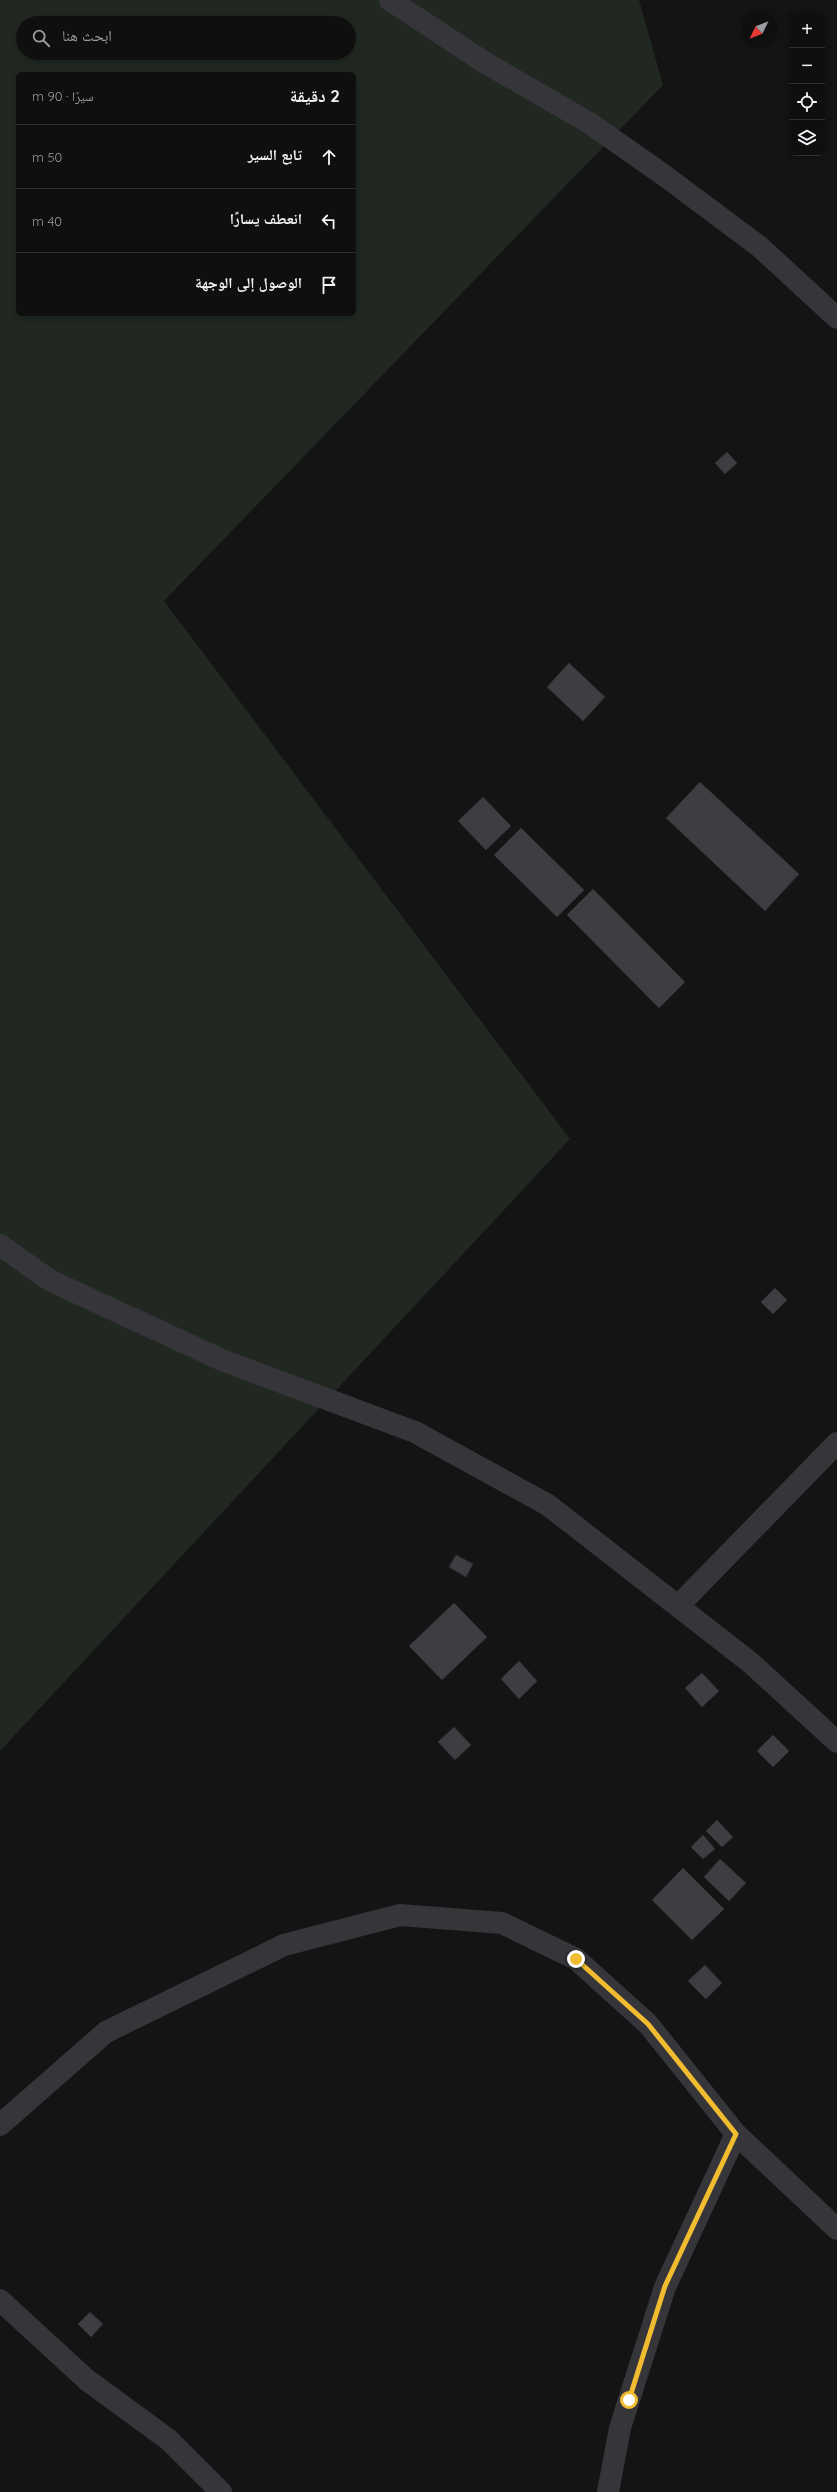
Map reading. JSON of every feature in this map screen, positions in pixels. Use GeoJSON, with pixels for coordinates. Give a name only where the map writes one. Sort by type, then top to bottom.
{"type":"FeatureCollection","features":[{"type":"Feature","properties":{"kind":"street"},"geometry":{"type":"LineString","coordinates":[[390,0],[484,62],[591,124],[640,158],[760,247],[837,318]]}},
{"type":"Feature","properties":{"kind":"street"},"geometry":{"type":"LineString","coordinates":[[0,1245],[51,1281],[222,1360],[415,1432],[548,1506],[751,1663],[837,1742]]}},
{"type":"Feature","properties":{"kind":"street"},"geometry":{"type":"LineString","coordinates":[[678,1606],[837,1443]]}},
{"type":"Feature","properties":{"kind":"street"},"geometry":{"type":"LineString","coordinates":[[0,2125],[106,2032],[284,1946],[400,1915],[502,1923],[576,1959],[648,2024],[736,2134],[837,2229]]}},
{"type":"Feature","properties":{"kind":"street"},"geometry":{"type":"LineString","coordinates":[[609,2492],[620,2428],[665,2286],[736,2134]]}},
{"type":"Feature","properties":{"kind":"street"},"geometry":{"type":"LineString","coordinates":[[0,2300],[87,2380],[168,2440],[221,2492]]}},
{"type":"Feature","properties":{"kind":"shaded area"},"geometry":{"type":"Polygon","coordinates":[[[0,0],[639,0],[663,85],[164,601],[570,1139],[0,1751],[0,0]]]}},
{"type":"Feature","properties":{"kind":"building"},"geometry":{"type":"Polygon","coordinates":[[[727,452],[737,463],[725,474],[715,463],[727,452]]]}},
{"type":"Feature","properties":{"kind":"building"},"geometry":{"type":"Polygon","coordinates":[[[569,663],[605,697],[583,721],[547,687],[569,663]]]}},
{"type":"Feature","properties":{"kind":"building"},"geometry":{"type":"Polygon","coordinates":[[[700,782],[799,874],[765,911],[666,818],[700,782]]]}},
{"type":"Feature","properties":{"kind":"building"},"geometry":{"type":"Polygon","coordinates":[[[483,797],[511,826],[486,850],[458,821],[483,797]]]}},
{"type":"Feature","properties":{"kind":"building"},"geometry":{"type":"Polygon","coordinates":[[[521,828],[584,890],[557,917],[494,855],[521,828]]]}},
{"type":"Feature","properties":{"kind":"building"},"geometry":{"type":"Polygon","coordinates":[[[593,889],[685,982],[659,1008],[567,915],[593,889]]]}},
{"type":"Feature","properties":{"kind":"building"},"geometry":{"type":"Polygon","coordinates":[[[775,1288],[787,1300],[773,1314],[761,1302],[775,1288]]]}},
{"type":"Feature","properties":{"kind":"building"},"geometry":{"type":"Polygon","coordinates":[[[456,1555],[473,1564],[466,1577],[449,1567],[456,1555]]]}},
{"type":"Feature","properties":{"kind":"building"},"geometry":{"type":"Polygon","coordinates":[[[454,1603],[487,1637],[442,1680],[409,1646],[454,1603]]]}},
{"type":"Feature","properties":{"kind":"building"},"geometry":{"type":"Polygon","coordinates":[[[519,1661],[537,1681],[519,1699],[501,1679],[519,1661]]]}},
{"type":"Feature","properties":{"kind":"building"},"geometry":{"type":"Polygon","coordinates":[[[702,1673],[719,1691],[702,1707],[685,1688],[702,1673]]]}},
{"type":"Feature","properties":{"kind":"building"},"geometry":{"type":"Polygon","coordinates":[[[454,1727],[471,1745],[455,1760],[438,1742],[454,1727]]]}},
{"type":"Feature","properties":{"kind":"building"},"geometry":{"type":"Polygon","coordinates":[[[773,1735],[789,1751],[773,1767],[757,1751],[773,1735]]]}},
{"type":"Feature","properties":{"kind":"building"},"geometry":{"type":"Polygon","coordinates":[[[717,1820],[733,1837],[722,1847],[706,1831],[717,1820]]]}},
{"type":"Feature","properties":{"kind":"building"},"geometry":{"type":"Polygon","coordinates":[[[703,1835],[715,1849],[703,1859],[691,1847],[703,1835]]]}},
{"type":"Feature","properties":{"kind":"building"},"geometry":{"type":"Polygon","coordinates":[[[720,1859],[746,1883],[729,1901],[704,1877],[720,1859]]]}},
{"type":"Feature","properties":{"kind":"building"},"geometry":{"type":"Polygon","coordinates":[[[683,1868],[724,1909],[692,1940],[652,1900],[683,1868]]]}},
{"type":"Feature","properties":{"kind":"building"},"geometry":{"type":"Polygon","coordinates":[[[705,1965],[722,1983],[706,1999],[688,1981],[705,1965]]]}},
{"type":"Feature","properties":{"kind":"building"},"geometry":{"type":"Polygon","coordinates":[[[90,2312],[103,2324],[91,2337],[78,2324],[90,2312]]]}},
{"type":"Feature","properties":{"kind":"route"},"geometry":{"type":"LineString","coordinates":[[576,1959],[648,2024],[736,2134],[665,2286],[629,2400]]}}]}
